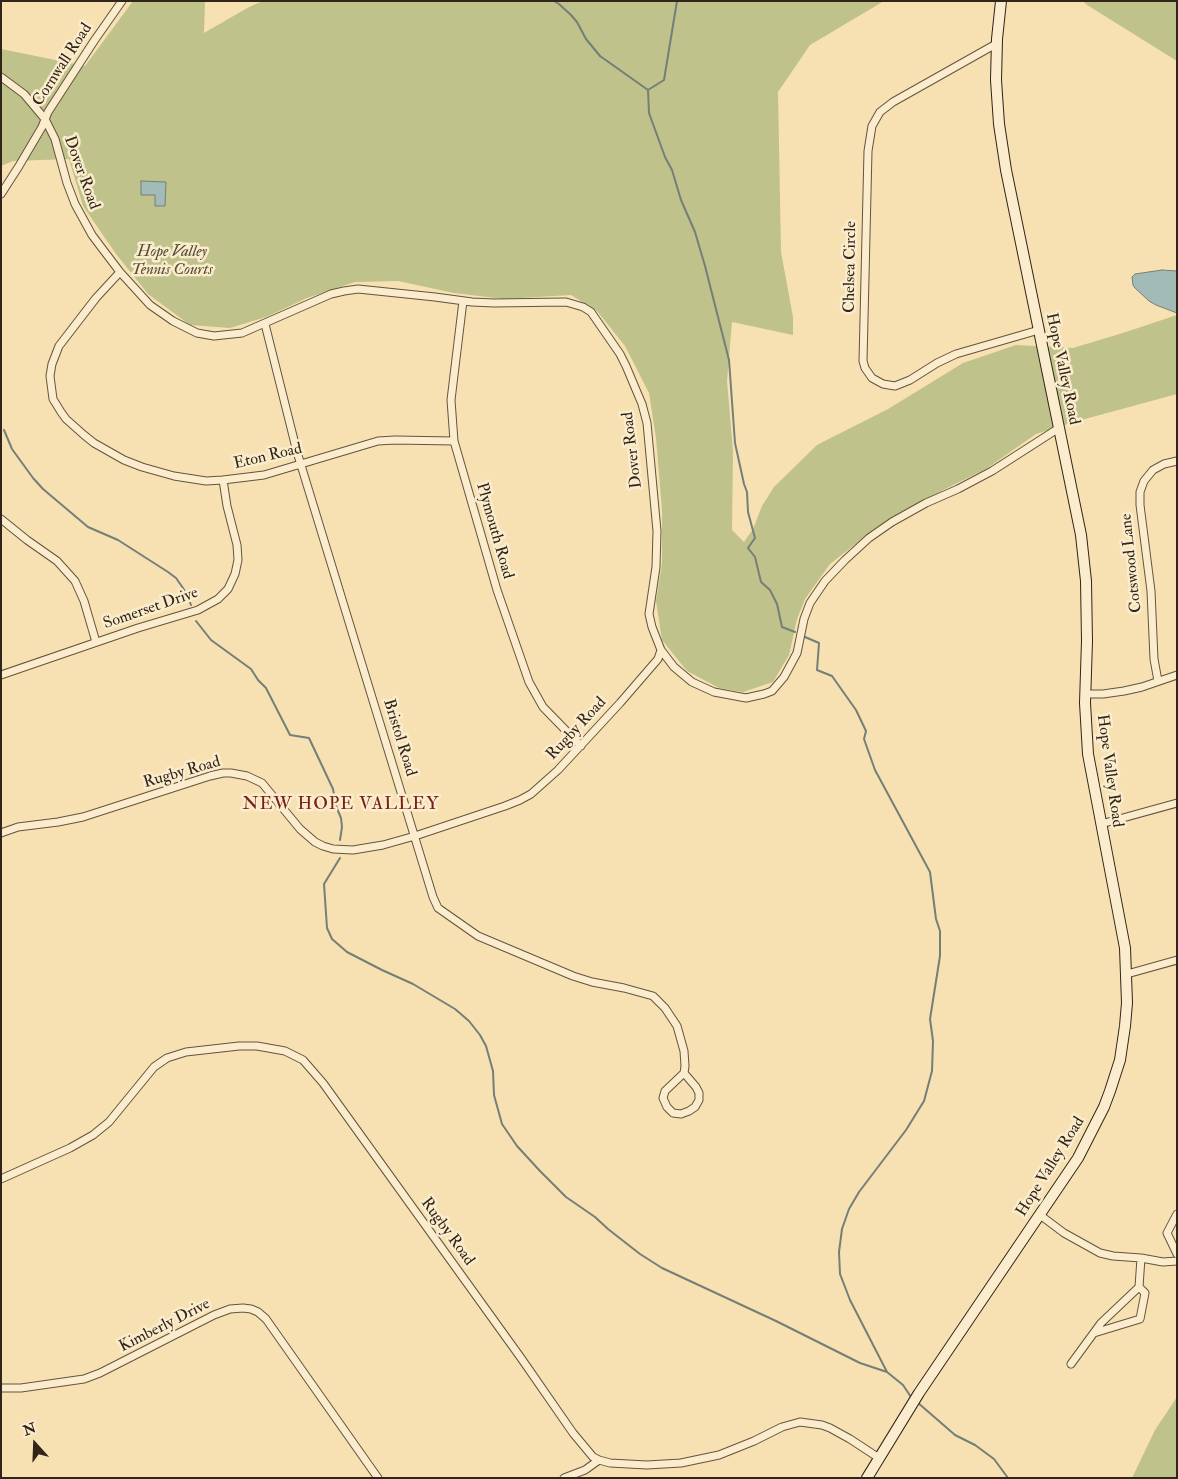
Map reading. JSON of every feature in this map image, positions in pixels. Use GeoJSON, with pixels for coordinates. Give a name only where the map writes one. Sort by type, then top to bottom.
{"type":"FeatureCollection","features":[{"type":"Feature","properties":{"kind":"main road","name":"Hope Valley Road"},"geometry":{"type":"LineString","coordinates":[[867,1478],[919,1393],[1078,1158],[1104,1108],[1120,1060],[1125,1026],[1127,974],[1123,934],[1100,824],[1088,754],[1085,694],[1087,616],[1085,565],[1081,535],[1004,154],[996,92],[996,44],[1001,1]]}},
{"type":"Feature","properties":{"kind":"street","name":"Cornwall Road"},"geometry":{"type":"LineString","coordinates":[[1,194],[19,166],[48,112],[122,1]]}},
{"type":"Feature","properties":{"kind":"street","name":"Chelsea Circle"},"geometry":{"type":"LineString","coordinates":[[996,44],[893,102],[880,112],[872,126],[868,152],[863,361],[865,368],[872,378],[883,384],[895,386],[910,380],[951,356],[1039,330]]}},
{"type":"Feature","properties":{"kind":"street","name":"Dover Road"},"geometry":{"type":"LineString","coordinates":[[1,77],[24,94],[45,119],[55,138],[67,182],[80,214],[92,235],[120,272],[157,310],[176,323],[197,333],[214,336],[233,335],[251,330],[344,291],[368,290],[494,303],[557,302],[575,304],[591,312],[620,354],[642,404],[648,423],[657,531],[656,567],[649,614],[652,627],[661,650],[670,662],[682,675],[702,688],[730,696],[746,698],[772,691],[784,678],[797,653],[804,619],[810,602],[825,581],[869,538],[892,522],[926,503],[992,471],[1059,428]]}},
{"type":"Feature","properties":{"kind":"street","name":"Eton Road"},"geometry":{"type":"LineString","coordinates":[[120,272],[96,298],[59,346],[50,370],[51,391],[56,405],[66,419],[94,443],[124,460],[174,476],[206,481],[264,475],[378,441],[454,441]]}},
{"type":"Feature","properties":{"kind":"street","name":"Plymouth Road"},"geometry":{"type":"LineString","coordinates":[[463,301],[451,400],[454,441],[497,590],[529,682],[542,707],[581,746]]}},
{"type":"Feature","properties":{"kind":"street","name":"Bristol Road"},"geometry":{"type":"LineString","coordinates":[[265,324],[300,464],[438,908],[478,936],[573,976],[653,996],[665,1008],[677,1026],[684,1051],[684,1073]]}},
{"type":"Feature","properties":{"kind":"street","name":"Cotswood Lane"},"geometry":{"type":"LineString","coordinates":[[1158,682],[1154,659],[1150,582],[1140,492],[1144,481],[1153,470],[1164,464],[1177,461]]}},
{"type":"Feature","properties":{"kind":"street","name":"Somerset Drive"},"geometry":{"type":"LineString","coordinates":[[1,674],[198,610],[218,599],[228,589],[237,567],[238,553],[223,480]]}},
{"type":"Feature","properties":{"kind":"street"},"geometry":{"type":"LineString","coordinates":[[1,519],[57,561],[75,581],[84,601],[96,642]]}},
{"type":"Feature","properties":{"kind":"street","name":"Rugby Road"},"geometry":{"type":"LineString","coordinates":[[1,833],[18,827],[83,817],[223,773],[248,776],[262,783],[300,829],[315,842],[323,846],[333,849],[353,850],[383,845],[520,800],[531,794],[581,746],[658,659],[661,650]]}},
{"type":"Feature","properties":{"kind":"street"},"geometry":{"type":"LineString","coordinates":[[1085,694],[1103,694],[1124,690],[1158,682],[1177,675]]}},
{"type":"Feature","properties":{"kind":"street"},"geometry":{"type":"LineString","coordinates":[[1100,824],[1177,803]]}},
{"type":"Feature","properties":{"kind":"street"},"geometry":{"type":"LineString","coordinates":[[1127,974],[1177,960]]}},
{"type":"Feature","properties":{"kind":"street","name":"Rugby Road"},"geometry":{"type":"LineString","coordinates":[[1,1179],[70,1148],[98,1131],[109,1122],[154,1067],[167,1058],[196,1050],[257,1046],[276,1049],[298,1056],[312,1069],[329,1091],[587,1452],[598,1460]]}},
{"type":"Feature","properties":{"kind":"street"},"geometry":{"type":"LineString","coordinates":[[684,1073],[696,1087],[699,1093],[699,1100],[689,1112],[673,1113],[667,1107],[663,1098],[665,1091],[684,1073]]}},
{"type":"Feature","properties":{"kind":"street"},"geometry":{"type":"LineString","coordinates":[[1177,1214],[1167,1233],[1177,1254]]}},
{"type":"Feature","properties":{"kind":"street"},"geometry":{"type":"LineString","coordinates":[[1040,1215],[1064,1233],[1100,1253],[1163,1262],[1177,1261]]}},
{"type":"Feature","properties":{"kind":"street"},"geometry":{"type":"LineString","coordinates":[[1070,1364],[1101,1323],[1139,1287],[1141,1258]]}},
{"type":"Feature","properties":{"kind":"street"},"geometry":{"type":"LineString","coordinates":[[1094,1333],[1140,1319],[1145,1293],[1139,1287]]}},
{"type":"Feature","properties":{"kind":"street","name":"Kimberly Drive"},"geometry":{"type":"LineString","coordinates":[[1,1388],[21,1388],[92,1376],[214,1315],[230,1309],[251,1309],[266,1319],[288,1349],[373,1476]]}},
{"type":"Feature","properties":{"kind":"street"},"geometry":{"type":"LineString","coordinates":[[564,1478],[585,1470],[598,1460],[610,1463],[647,1465],[681,1463],[719,1455],[782,1427],[800,1422],[830,1428],[879,1458]]}},
{"type":"Feature","properties":{"kind":"green space","name":"Hope Valley Tennis Courts"},"geometry":{"type":"Polygon","coordinates":[[[133,1],[205,1],[204,33],[263,1],[884,1],[810,45],[778,92],[781,252],[793,317],[793,335],[732,322],[727,381],[733,451],[732,530],[744,542],[753,529],[762,506],[774,487],[817,445],[888,409],[963,363],[1016,345],[1073,348],[1177,315],[1177,394],[1036,434],[986,469],[945,489],[877,527],[830,564],[805,599],[797,619],[789,655],[773,682],[743,692],[719,688],[687,671],[662,640],[656,601],[662,563],[662,510],[656,438],[649,393],[625,346],[597,311],[571,295],[504,299],[454,293],[398,281],[355,282],[307,298],[266,317],[230,328],[190,325],[148,294],[116,254],[83,206],[69,159],[13,161],[1,166],[1,49],[85,66],[133,1]]]}},
{"type":"Feature","properties":{"kind":"green space"},"geometry":{"type":"Polygon","coordinates":[[[1083,1],[1177,1],[1177,61],[1087,5],[1083,1]]]}},
{"type":"Feature","properties":{"kind":"green space"},"geometry":{"type":"Polygon","coordinates":[[[1177,1397],[1177,1478],[1132,1478],[1155,1430],[1177,1397]]]}},
{"type":"Feature","properties":{"kind":"water"},"geometry":{"type":"Polygon","coordinates":[[[141,181],[166,182],[165,206],[155,206],[155,195],[141,195],[141,181]]]}},
{"type":"Feature","properties":{"kind":"water"},"geometry":{"type":"Polygon","coordinates":[[[1162,270],[1177,271],[1177,313],[1149,301],[1133,285],[1132,277],[1135,274],[1162,270]]]}},
{"type":"Feature","properties":{"kind":"waterway"},"geometry":{"type":"LineString","coordinates":[[554,1],[577,22],[586,39],[600,56],[648,90]]}},
{"type":"Feature","properties":{"kind":"waterway"},"geometry":{"type":"LineString","coordinates":[[648,90],[664,80],[677,1]]}},
{"type":"Feature","properties":{"kind":"waterway"},"geometry":{"type":"LineString","coordinates":[[648,90],[649,113],[665,157],[672,170],[681,200],[695,232],[729,360],[735,443],[747,492],[748,512],[755,538],[748,548],[755,557],[761,582],[770,590],[777,604],[782,627],[795,632]]}},
{"type":"Feature","properties":{"kind":"waterway"},"geometry":{"type":"LineString","coordinates":[[4,430],[12,449],[43,489],[88,527],[118,540],[176,578],[191,605]]}},
{"type":"Feature","properties":{"kind":"waterway"},"geometry":{"type":"LineString","coordinates":[[196,621],[211,640],[251,669],[266,688],[290,735],[309,738],[333,789],[336,806],[341,818],[340,840]]}},
{"type":"Feature","properties":{"kind":"waterway"},"geometry":{"type":"LineString","coordinates":[[805,637],[819,643],[817,670],[832,676],[856,710],[866,731],[864,739],[875,770],[930,872],[936,919],[940,931],[940,956],[930,1019],[933,1041],[932,1071],[924,1101],[906,1130],[859,1192],[849,1209],[842,1229],[839,1252],[840,1274],[850,1300],[887,1372]]}},
{"type":"Feature","properties":{"kind":"waterway"},"geometry":{"type":"LineString","coordinates":[[340,858],[324,884],[327,928],[332,939],[347,952],[413,984],[455,1009],[469,1021],[486,1046],[493,1071],[494,1095],[502,1124],[517,1146],[566,1197],[595,1217],[640,1254],[662,1268],[776,1321],[860,1363],[887,1372],[903,1385],[911,1397]]}},
{"type":"Feature","properties":{"kind":"waterway"},"geometry":{"type":"LineString","coordinates":[[917,1402],[955,1435],[975,1445],[994,1459],[1008,1478]]}},
{"type":"Feature","properties":{"kind":"district","name":"NEW HOPE VALLEY"},"geometry":{"type":"Point","coordinates":[341,805]}}]}
